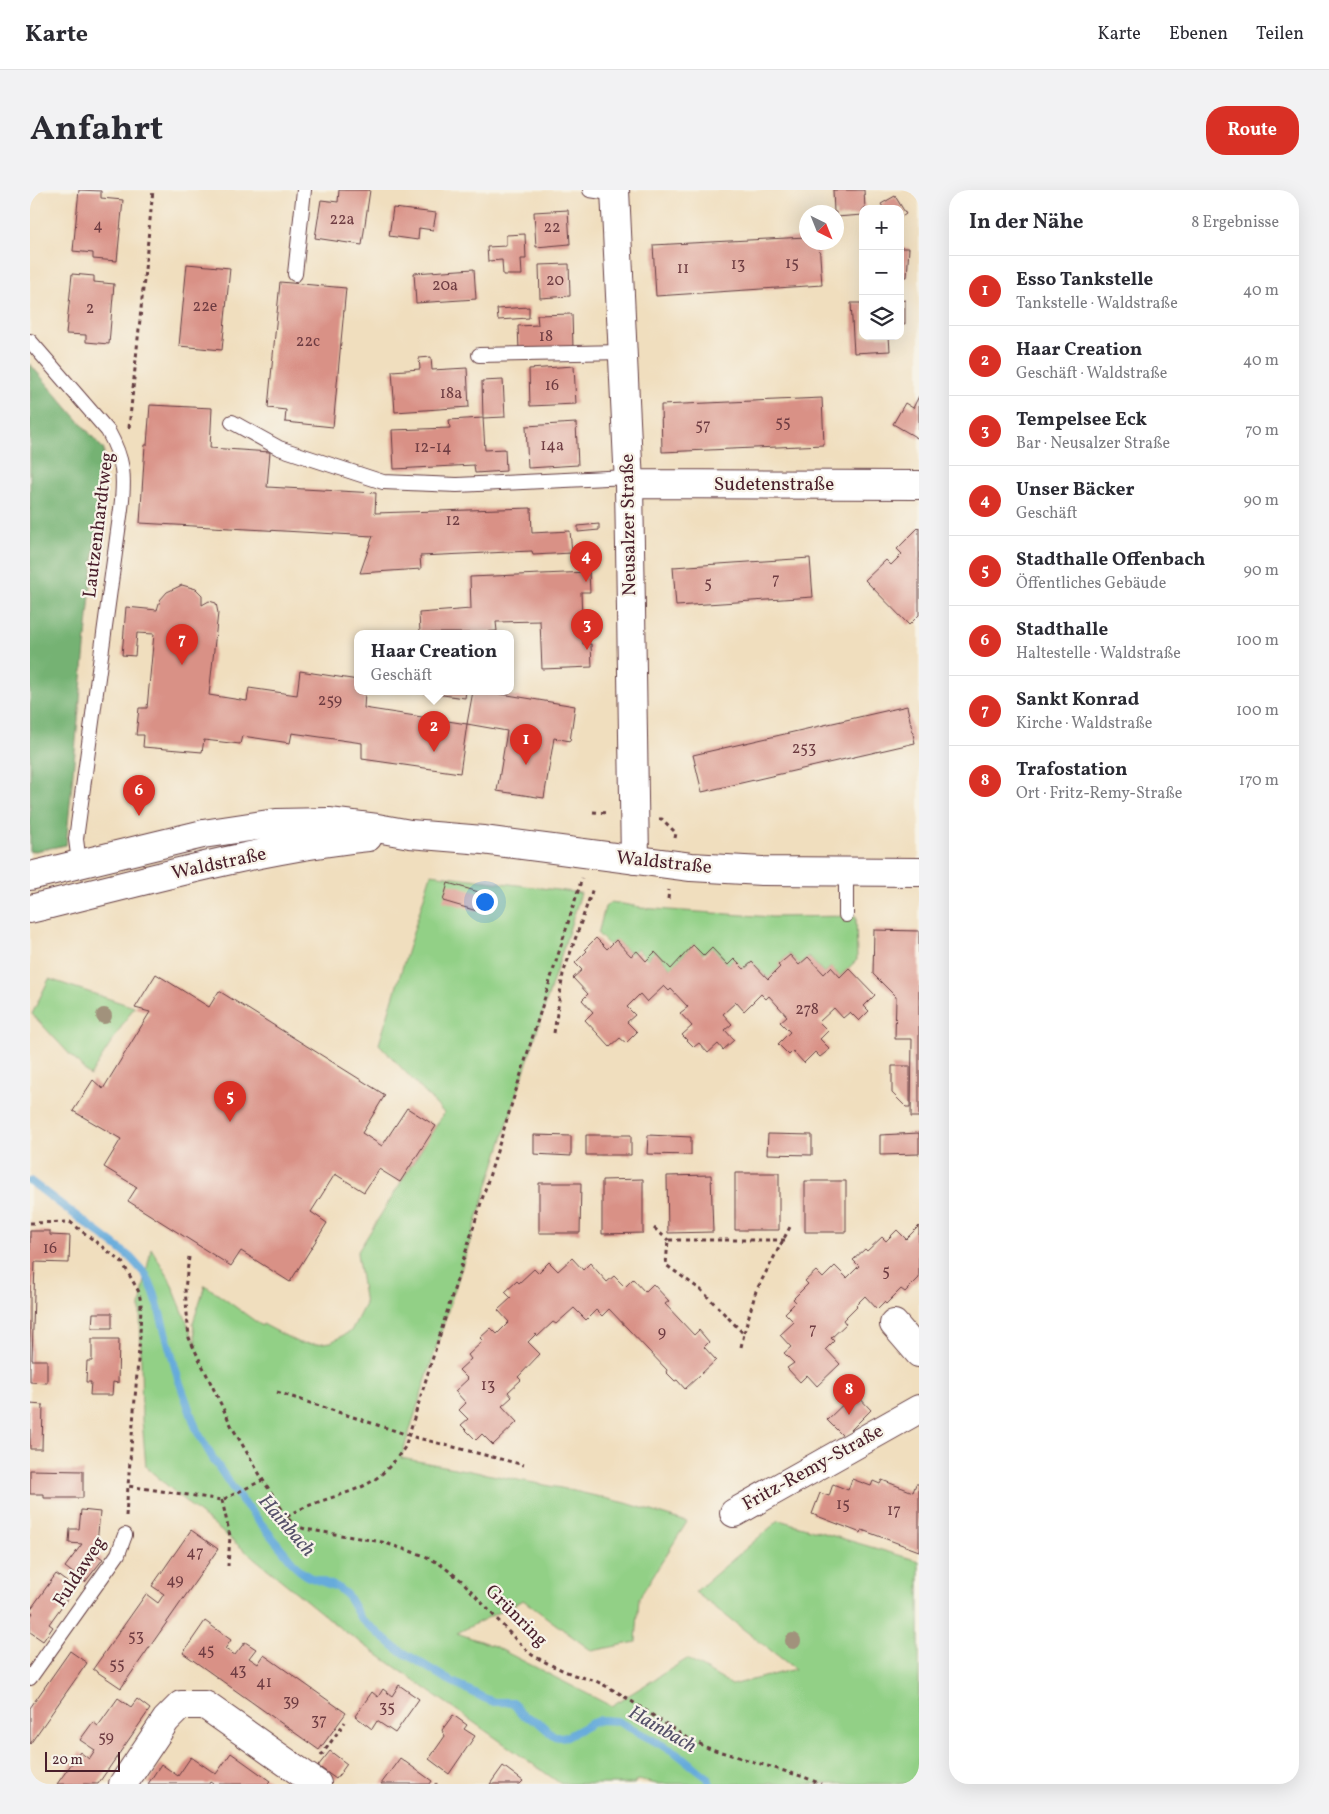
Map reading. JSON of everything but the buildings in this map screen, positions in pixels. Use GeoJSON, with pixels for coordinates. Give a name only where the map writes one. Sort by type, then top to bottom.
{"type":"FeatureCollection","features":[{"type":"Feature","properties":{"kind":"street","name":"Neusalzer Straße"},"geometry":{"type":"LineString","coordinates":[[607,191],[623,352],[628,480],[635,860]]}},
{"type":"Feature","properties":{"kind":"street","name":"Sudetenstraße"},"geometry":{"type":"LineString","coordinates":[[628,480],[919,485]]}},
{"type":"Feature","properties":{"kind":"street","name":"Waldstraße"},"geometry":{"type":"LineString","coordinates":[[30,876],[203,834],[276,823],[329,822],[410,834],[483,840],[728,870],[919,872]]}},
{"type":"Feature","properties":{"kind":"street","name":"Waldstraße"},"geometry":{"type":"LineString","coordinates":[[30,909],[186,870],[268,853],[348,839],[410,834]]}},
{"type":"Feature","properties":{"kind":"street"},"geometry":{"type":"LineString","coordinates":[[30,930],[72,899]]}},
{"type":"Feature","properties":{"kind":"street"},"geometry":{"type":"LineString","coordinates":[[894,1324],[919,1353]]}},
{"type":"Feature","properties":{"kind":"street","name":"Fritz-Remy-Straße"},"geometry":{"type":"LineString","coordinates":[[734,1512],[919,1409]]}},
{"type":"Feature","properties":{"kind":"street"},"geometry":{"type":"LineString","coordinates":[[123,1784],[166,1720],[181,1705],[205,1705],[312,1780]]}},
{"type":"Feature","properties":{"kind":"lane"},"geometry":{"type":"LineString","coordinates":[[295,274],[304,190]]}},
{"type":"Feature","properties":{"kind":"lane","name":"Lautzenhardtweg"},"geometry":{"type":"LineString","coordinates":[[30,341],[108,431],[116,446],[124,479],[122,509],[76,839],[79,863]]}},
{"type":"Feature","properties":{"kind":"lane"},"geometry":{"type":"LineString","coordinates":[[479,356],[623,352]]}},
{"type":"Feature","properties":{"kind":"lane"},"geometry":{"type":"LineString","coordinates":[[232,422],[278,448],[383,482],[457,485],[628,480]]}},
{"type":"Feature","properties":{"kind":"lane"},"geometry":{"type":"LineString","coordinates":[[846,872],[846,915]]}},
{"type":"Feature","properties":{"kind":"lane","name":"Fuldaweg"},"geometry":{"type":"LineString","coordinates":[[30,1678],[118,1554],[125,1535]]}},
{"type":"Feature","properties":{"kind":"path","name":"Lautzenhardtweg"},"geometry":{"type":"LineString","coordinates":[[129,434],[153,190]]}},
{"type":"Feature","properties":{"kind":"path"},"geometry":{"type":"LineString","coordinates":[[593,812],[609,813]]}},
{"type":"Feature","properties":{"kind":"path"},"geometry":{"type":"LineString","coordinates":[[658,819],[662,820],[676,833],[675,838]]}},
{"type":"Feature","properties":{"kind":"path"},"geometry":{"type":"LineString","coordinates":[[287,1518],[301,1509],[360,1488],[374,1480],[386,1471],[405,1447],[410,1436],[582,878]]}},
{"type":"Feature","properties":{"kind":"path"},"geometry":{"type":"LineString","coordinates":[[554,1033],[563,974],[594,888]]}},
{"type":"Feature","properties":{"kind":"path"},"geometry":{"type":"LineString","coordinates":[[668,899],[669,889]]}},
{"type":"Feature","properties":{"kind":"path"},"geometry":{"type":"LineString","coordinates":[[30,1223],[70,1222],[122,1262],[139,1292],[141,1304],[140,1336],[125,1535]]}},
{"type":"Feature","properties":{"kind":"path"},"geometry":{"type":"LineString","coordinates":[[741,1347],[756,1291],[790,1227]]}},
{"type":"Feature","properties":{"kind":"path"},"geometry":{"type":"LineString","coordinates":[[654,1228],[668,1240],[784,1240]]}},
{"type":"Feature","properties":{"kind":"path"},"geometry":{"type":"LineString","coordinates":[[668,1240],[666,1265],[701,1290],[744,1334]]}},
{"type":"Feature","properties":{"kind":"path","name":"Grünring"},"geometry":{"type":"LineString","coordinates":[[189,1256],[185,1289],[189,1338],[232,1427],[287,1518],[294,1525],[305,1529],[382,1542],[425,1556],[440,1564],[474,1593],[499,1622],[532,1654],[553,1666],[619,1693],[684,1736],[708,1748],[821,1784]]}},
{"type":"Feature","properties":{"kind":"path"},"geometry":{"type":"LineString","coordinates":[[277,1392],[410,1436],[524,1465]]}},
{"type":"Feature","properties":{"kind":"path"},"geometry":{"type":"LineString","coordinates":[[128,1486],[222,1500],[263,1480]]}},
{"type":"Feature","properties":{"kind":"path"},"geometry":{"type":"LineString","coordinates":[[222,1500],[230,1536],[228,1566]]}},
{"type":"Feature","properties":{"kind":"path"},"geometry":{"type":"LineString","coordinates":[[312,1780],[345,1722]]}},
{"type":"Feature","properties":{"kind":"green space"},"geometry":{"type":"Polygon","coordinates":[[[30,364],[104,450],[66,845],[30,852],[30,364]]]}},
{"type":"Feature","properties":{"kind":"green space"},"geometry":{"type":"Polygon","coordinates":[[[431,874],[581,893],[401,1458],[561,1488],[626,1503],[687,1522],[639,1598],[636,1642],[592,1651],[523,1600],[457,1633],[494,1646],[611,1706],[687,1659],[732,1685],[795,1669],[695,1592],[779,1520],[919,1561],[919,1784],[657,1784],[637,1780],[634,1784],[561,1784],[340,1628],[194,1509],[146,1467],[142,1420],[140,1306],[151,1248],[169,1278],[197,1347],[193,1323],[205,1285],[262,1326],[263,1324],[299,1343],[316,1344],[331,1342],[351,1331],[365,1304],[357,1253],[444,1113],[379,1044],[431,874]]]}},
{"type":"Feature","properties":{"kind":"green space"},"geometry":{"type":"Polygon","coordinates":[[[611,902],[640,908],[772,917],[856,916],[857,960],[840,976],[831,967],[824,973],[808,956],[800,964],[789,954],[778,965],[780,967],[768,978],[752,961],[744,969],[734,959],[728,964],[712,947],[703,954],[694,944],[671,968],[655,951],[647,959],[637,949],[631,954],[616,940],[609,945],[598,934],[605,907],[611,902]]]}},
{"type":"Feature","properties":{"kind":"green space"},"geometry":{"type":"Polygon","coordinates":[[[49,979],[134,1007],[90,1076],[32,1014],[49,979]]]}},
{"type":"Feature","properties":{"kind":"waterway","name":"Hainbach"},"geometry":{"type":"LineString","coordinates":[[30,1181],[130,1257],[146,1275],[154,1292],[178,1378],[197,1431],[236,1493],[299,1570],[309,1577],[337,1587],[347,1595],[361,1619],[396,1648],[445,1678],[484,1698],[494,1702],[513,1702],[521,1714],[538,1722],[554,1736],[568,1736],[601,1720],[617,1721],[675,1752],[708,1778],[710,1784]]}},
{"type":"Feature","properties":{"kind":"place","name":"Unser Bäcker"},"geometry":{"type":"Point","coordinates":[586,582]}},
{"type":"Feature","properties":{"kind":"place","name":"Tempelsee Eck"},"geometry":{"type":"Point","coordinates":[587,650]}},
{"type":"Feature","properties":{"kind":"place","name":"Sankt Konrad"},"geometry":{"type":"Point","coordinates":[182,665]}},
{"type":"Feature","properties":{"kind":"place","name":"Haar Creation"},"geometry":{"type":"Point","coordinates":[434,752]}},
{"type":"Feature","properties":{"kind":"place","name":"Esso Tankstelle"},"geometry":{"type":"Point","coordinates":[526,765]}},
{"type":"Feature","properties":{"kind":"place","name":"Stadthalle"},"geometry":{"type":"Point","coordinates":[139,816]}},
{"type":"Feature","properties":{"kind":"place","name":"Stadthalle Offenbach"},"geometry":{"type":"Point","coordinates":[230,1122]}},
{"type":"Feature","properties":{"kind":"place","name":"Trafostation"},"geometry":{"type":"Point","coordinates":[849,1415]}}]}
